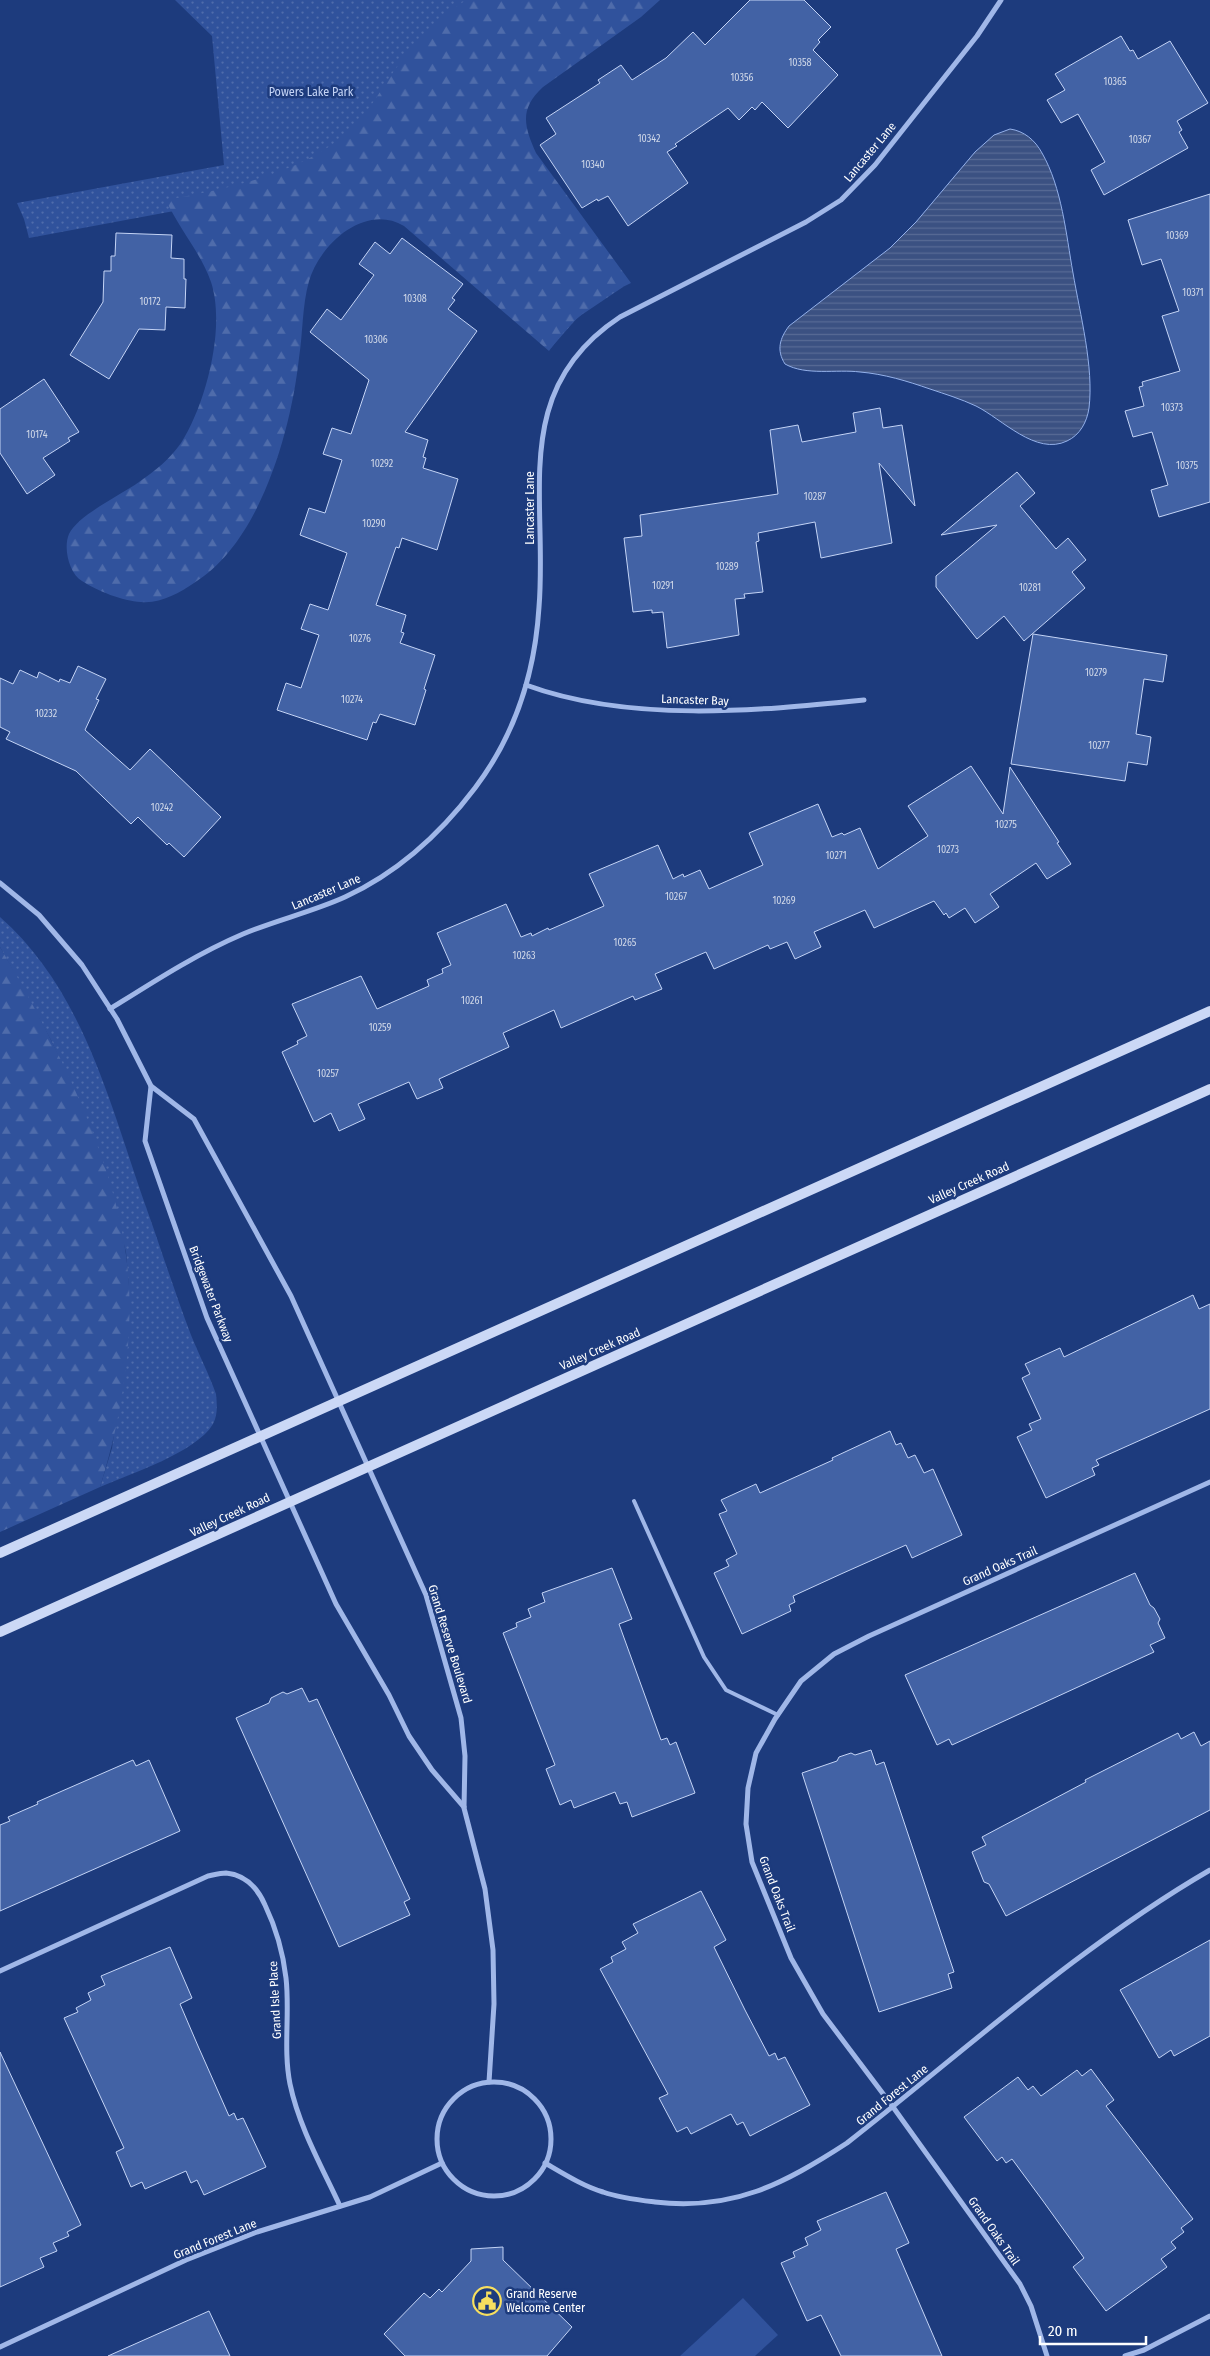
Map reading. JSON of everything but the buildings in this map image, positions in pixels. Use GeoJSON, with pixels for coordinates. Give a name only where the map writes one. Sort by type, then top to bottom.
{"type":"FeatureCollection","features":[{"type":"Feature","properties":{"kind":"main road"},"geometry":{"type":"LineString","coordinates":[[0,1553],[1210,1011]]}},
{"type":"Feature","properties":{"kind":"main road","name":"Valley Creek Road"},"geometry":{"type":"LineString","coordinates":[[0,1632],[1210,1089]]}},
{"type":"Feature","properties":{"kind":"street","name":"Lancaster Lane"},"geometry":{"type":"LineString","coordinates":[[110,1009],[220,945],[357,891],[379,879],[413,854],[437,832],[477,786],[505,739],[526,685],[535,647],[540,606],[540,471],[542,431],[552,398],[570,366],[594,338],[620,317],[806,222],[841,200],[875,165],[976,36],[1001,0]]}},
{"type":"Feature","properties":{"kind":"street","name":"Lancaster Bay"},"geometry":{"type":"LineString","coordinates":[[526,685],[565,696],[600,702],[692,711],[782,709],[864,700]]}},
{"type":"Feature","properties":{"kind":"street"},"geometry":{"type":"LineString","coordinates":[[0,883],[18,896],[49,924],[82,965],[110,1009],[151,1086],[194,1120],[281,1277],[369,1466]]}},
{"type":"Feature","properties":{"kind":"street","name":"Bridgewater Parkway"},"geometry":{"type":"LineString","coordinates":[[151,1086],[145,1141],[202,1306],[290,1501]]}},
{"type":"Feature","properties":{"kind":"street","name":"Grand Reserve Boulevard"},"geometry":{"type":"LineString","coordinates":[[369,1466],[426,1595],[461,1718],[464,1756],[464,1808],[485,1889],[494,1950],[494,2004],[489,2082]]}},
{"type":"Feature","properties":{"kind":"street","name":"Grand Oaks Trail"},"geometry":{"type":"LineString","coordinates":[[1047,2356],[1032,2306],[1020,2284],[893,2107],[822,2014],[790,1958],[752,1862],[746,1824],[748,1788],[756,1753],[778,1715],[801,1681],[834,1654],[869,1636],[1210,1482]]}},
{"type":"Feature","properties":{"kind":"street","name":"Grand Reserve Boulevard"},"geometry":{"type":"LineString","coordinates":[[290,1501],[336,1604],[389,1695],[409,1736],[432,1770],[464,1808]]}},
{"type":"Feature","properties":{"kind":"street","name":"Grand Forest Lane"},"geometry":{"type":"LineString","coordinates":[[545,2163],[582,2184],[626,2199],[688,2205],[730,2200],[780,2182],[814,2164],[847,2143],[1093,1946],[1150,1906],[1210,1870]]}},
{"type":"Feature","properties":{"kind":"street","name":"Grand Isle Place"},"geometry":{"type":"LineString","coordinates":[[0,1971],[208,1876],[226,1873],[246,1879],[259,1891],[273,1921],[281,1946],[286,1979],[288,2067],[293,2098],[307,2136],[340,2206]]}},
{"type":"Feature","properties":{"kind":"street"},"geometry":{"type":"LineString","coordinates":[[489,2082],[509,2084],[527,2092],[540,2106],[549,2124],[550,2144],[545,2163],[534,2179],[518,2190],[498,2196],[479,2194],[461,2186],[447,2172],[442,2163],[436,2140],[439,2123],[446,2108],[457,2095],[472,2086],[489,2082]]}},
{"type":"Feature","properties":{"kind":"street","name":"Grand Forest Lane"},"geometry":{"type":"LineString","coordinates":[[0,2347],[186,2260],[257,2232],[392,2188],[442,2163]]}},
{"type":"Feature","properties":{"kind":"street"},"geometry":{"type":"LineString","coordinates":[[1125,2356],[1144,2350],[1210,2316]]}},
{"type":"Feature","properties":{"kind":"lane"},"geometry":{"type":"LineString","coordinates":[[634,1501],[704,1657],[714,1674],[726,1690],[778,1715]]}},
{"type":"Feature","properties":{"kind":"green space","name":"Powers Lake Park"},"geometry":{"type":"Polygon","coordinates":[[[175,0],[587,0],[480,87],[623,287],[577,318],[551,348],[357,177],[29,238],[17,203],[224,165],[212,36],[175,0]]]}},
{"type":"Feature","properties":{"kind":"green space"},"geometry":{"type":"Polygon","coordinates":[[[466,0],[660,0],[641,17],[543,87],[530,103],[526,118],[529,134],[536,153],[631,283],[585,311],[549,351],[404,226],[389,220],[374,220],[346,231],[323,254],[309,281],[295,387],[280,451],[254,513],[237,541],[217,565],[194,583],[162,600],[148,602],[126,600],[88,585],[77,577],[68,560],[67,540],[69,534],[81,520],[151,474],[177,449],[190,427],[198,408],[211,365],[216,321],[215,300],[211,282],[202,261],[166,200],[216,190],[269,175],[295,165],[340,139],[358,122],[414,45],[448,13],[466,0]]]}},
{"type":"Feature","properties":{"kind":"green space"},"geometry":{"type":"Polygon","coordinates":[[[0,917],[29,947],[53,979],[74,1014],[106,1090],[185,1319],[216,1394],[215,1421],[205,1434],[193,1444],[145,1469],[100,1487],[112,1448],[128,1332],[129,1287],[126,1252],[102,1162],[82,1109],[51,1040],[0,947],[0,917]]]}},
{"type":"Feature","properties":{"kind":"green space"},"geometry":{"type":"Polygon","coordinates":[[[0,947],[22,985],[64,1067],[84,1110],[101,1154],[124,1242],[129,1286],[129,1337],[119,1413],[100,1487],[0,1532],[0,947]]]}},
{"type":"Feature","properties":{"kind":"green space"},"geometry":{"type":"Polygon","coordinates":[[[743,2298],[778,2335],[755,2356],[680,2356],[743,2298]]]}},
{"type":"Feature","properties":{"kind":"shaded area"},"geometry":{"type":"Polygon","coordinates":[[[1010,129],[1024,134],[1039,148],[1049,167],[1059,196],[1086,340],[1090,375],[1088,413],[1085,423],[1076,435],[1067,441],[1043,444],[1020,434],[976,406],[913,383],[869,373],[802,370],[785,364],[782,359],[780,344],[789,326],[890,248],[916,222],[975,152],[994,135],[1010,129]]]}},
{"type":"Feature","properties":{"kind":"place","name":"Grand Reserve Welcome Center"},"geometry":{"type":"Point","coordinates":[487,2301]}}]}
